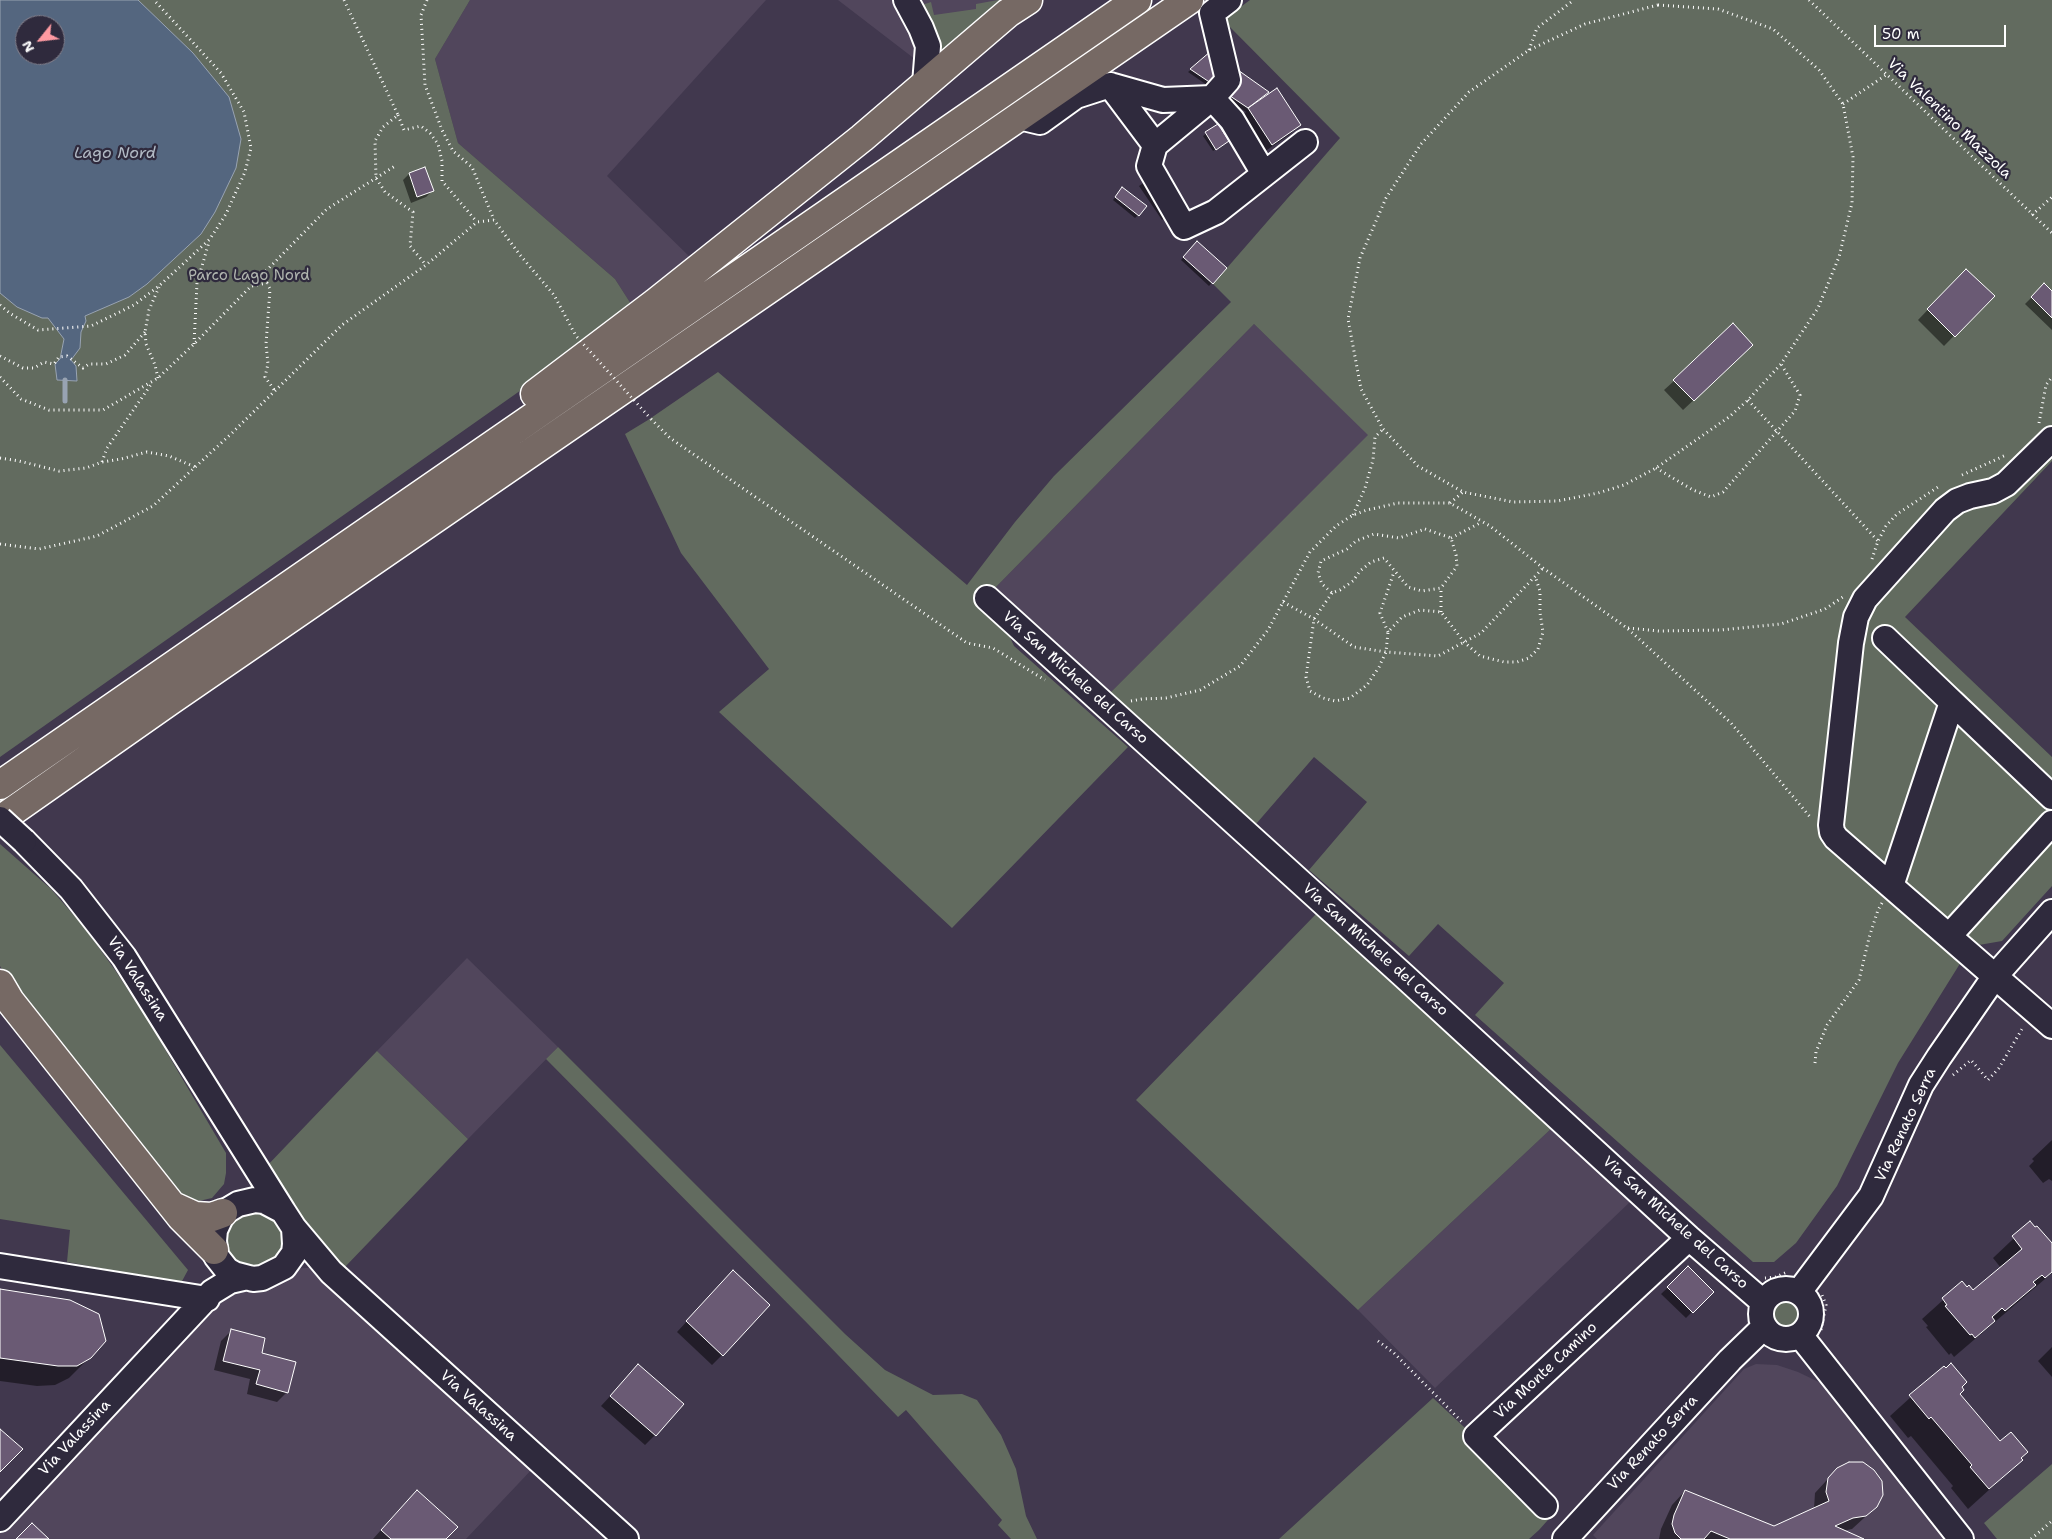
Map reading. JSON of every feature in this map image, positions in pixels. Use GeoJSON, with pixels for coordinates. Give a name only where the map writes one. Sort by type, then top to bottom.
{"type":"FeatureCollection","features":[{"type":"Feature","properties":{"kind":"highway"},"geometry":{"type":"LineString","coordinates":[[286,588],[296,565],[304,558],[536,394],[862,138],[1008,13],[1028,0]]}},
{"type":"Feature","properties":{"kind":"highway"},"geometry":{"type":"LineString","coordinates":[[0,785],[1137,0]]}},
{"type":"Feature","properties":{"kind":"highway"},"geometry":{"type":"LineString","coordinates":[[3,819],[171,700],[1189,0]]}},
{"type":"Feature","properties":{"kind":"highway"},"geometry":{"type":"LineString","coordinates":[[3,992],[172,1205],[215,1253]]}},
{"type":"Feature","properties":{"kind":"highway"},"geometry":{"type":"LineString","coordinates":[[172,1205],[195,1216],[212,1217],[230,1209]]}},
{"type":"Feature","properties":{"kind":"street"},"geometry":{"type":"LineString","coordinates":[[906,0],[928,46],[925,84]]}},
{"type":"Feature","properties":{"kind":"street"},"geometry":{"type":"LineString","coordinates":[[1229,0],[1212,13],[1228,80],[1212,98],[1155,145],[1148,166],[1184,227],[1216,212],[1305,142]]}},
{"type":"Feature","properties":{"kind":"street"},"geometry":{"type":"LineString","coordinates":[[1019,117],[1040,122],[1076,96],[1110,85],[1163,100],[1212,98]]}},
{"type":"Feature","properties":{"kind":"street"},"geometry":{"type":"LineString","coordinates":[[1110,85],[1155,145]]}},
{"type":"Feature","properties":{"kind":"street"},"geometry":{"type":"LineString","coordinates":[[1212,98],[1232,120],[1264,174]]}},
{"type":"Feature","properties":{"kind":"street"},"geometry":{"type":"LineString","coordinates":[[2043,434],[2006,484],[1993,491],[1957,501],[1945,510],[1865,598],[1856,617],[1851,642],[1831,825],[1832,832],[1836,838],[1889,891],[1949,936],[2052,1026]]}},
{"type":"Feature","properties":{"kind":"street","name":"Via San Michele del Carso"},"geometry":{"type":"LineString","coordinates":[[987,598],[1404,976],[1689,1238],[1763,1302]]}},
{"type":"Feature","properties":{"kind":"street"},"geometry":{"type":"LineString","coordinates":[[1885,638],[2052,797]]}},
{"type":"Feature","properties":{"kind":"street"},"geometry":{"type":"LineString","coordinates":[[1889,891],[1952,702]]}},
{"type":"Feature","properties":{"kind":"street","name":"Via Valassina"},"geometry":{"type":"LineString","coordinates":[[3,819],[71,889],[100,923],[124,957],[288,1219],[331,1272],[626,1539]]}},
{"type":"Feature","properties":{"kind":"street"},"geometry":{"type":"LineString","coordinates":[[1949,936],[2052,824]]}},
{"type":"Feature","properties":{"kind":"street","name":"Via Renato Serra"},"geometry":{"type":"LineString","coordinates":[[1810,1292],[1871,1196],[1921,1085],[1995,976],[2052,912]]}},
{"type":"Feature","properties":{"kind":"street"},"geometry":{"type":"LineString","coordinates":[[0,1266],[210,1296],[215,1253],[215,1230],[248,1186],[249,1158]]}},
{"type":"Feature","properties":{"kind":"street","name":"Via Valassina"},"geometry":{"type":"LineString","coordinates":[[230,1209],[247,1201],[264,1201],[288,1219]]}},
{"type":"Feature","properties":{"kind":"street"},"geometry":{"type":"LineString","coordinates":[[284,1267],[294,1253],[296,1237],[288,1219]]}},
{"type":"Feature","properties":{"kind":"street","name":"Via Monte Camino"},"geometry":{"type":"LineString","coordinates":[[1476,1436],[1689,1238]]}},
{"type":"Feature","properties":{"kind":"street"},"geometry":{"type":"LineString","coordinates":[[215,1253],[227,1270],[243,1278]]}},
{"type":"Feature","properties":{"kind":"street","name":"Via Valassina"},"geometry":{"type":"LineString","coordinates":[[0,1519],[210,1296],[230,1281],[243,1278],[262,1278],[291,1263],[310,1264],[331,1272]]}},
{"type":"Feature","properties":{"kind":"street"},"geometry":{"type":"LineString","coordinates":[[1809,1337],[1782,1339],[1772,1335],[1764,1327],[1760,1312],[1763,1302],[1770,1293],[1781,1289],[1810,1292],[1811,1314],[1806,1330],[1809,1337],[1961,1539]]}},
{"type":"Feature","properties":{"kind":"street","name":"Via Renato Serra"},"geometry":{"type":"LineString","coordinates":[[1565,1539],[1730,1360],[1764,1327]]}},
{"type":"Feature","properties":{"kind":"street"},"geometry":{"type":"LineString","coordinates":[[1476,1436],[1545,1506]]}},
{"type":"Feature","properties":{"kind":"path"},"geometry":{"type":"LineString","coordinates":[[154,0],[221,73],[244,112],[251,148],[245,172],[226,214],[210,240],[203,258],[196,283],[194,344]]}},
{"type":"Feature","properties":{"kind":"path"},"geometry":{"type":"LineString","coordinates":[[344,0],[404,130],[421,126],[430,134],[438,144],[442,161],[442,181],[478,222]]}},
{"type":"Feature","properties":{"kind":"path"},"geometry":{"type":"LineString","coordinates":[[427,0],[420,15],[425,85],[442,130],[453,151],[472,167],[494,220],[520,255],[554,295],[577,337],[651,419],[670,438],[968,644],[993,648],[1051,684],[1080,683]]}},
{"type":"Feature","properties":{"kind":"path"},"geometry":{"type":"LineString","coordinates":[[1529,50],[1537,28],[1574,0]]}},
{"type":"Feature","properties":{"kind":"path","name":"Via Valentino Mazzola"},"geometry":{"type":"LineString","coordinates":[[1809,0],[2052,233]]}},
{"type":"Feature","properties":{"kind":"path"},"geometry":{"type":"LineString","coordinates":[[1658,5],[1718,9],[1774,30],[1819,70],[1844,104],[1853,157],[1852,203],[1839,257],[1818,308],[1781,364],[1748,400],[1696,442],[1656,468],[1624,485],[1598,493],[1558,501],[1513,502],[1463,492],[1418,466],[1383,429],[1361,389],[1348,319],[1360,258],[1386,198],[1421,144],[1469,92],[1529,50],[1585,24],[1658,5]]}},
{"type":"Feature","properties":{"kind":"path"},"geometry":{"type":"LineString","coordinates":[[1844,104],[1886,75]]}},
{"type":"Feature","properties":{"kind":"path"},"geometry":{"type":"LineString","coordinates":[[398,115],[383,127],[375,141],[376,178],[385,192],[413,212],[410,246],[426,265]]}},
{"type":"Feature","properties":{"kind":"path"},"geometry":{"type":"LineString","coordinates":[[102,462],[107,448],[156,379],[194,344],[327,209],[395,166]]}},
{"type":"Feature","properties":{"kind":"path"},"geometry":{"type":"LineString","coordinates":[[2032,214],[2052,197]]}},
{"type":"Feature","properties":{"kind":"path"},"geometry":{"type":"LineString","coordinates":[[0,544],[39,548],[97,536],[153,506],[196,467],[342,325],[426,265],[478,222],[494,220]]}},
{"type":"Feature","properties":{"kind":"path"},"geometry":{"type":"LineString","coordinates":[[0,305],[38,330],[91,326],[134,305],[159,286],[210,240]]}},
{"type":"Feature","properties":{"kind":"path"},"geometry":{"type":"LineString","coordinates":[[251,286],[267,283],[270,289],[266,344],[268,364],[265,377],[275,391]]}},
{"type":"Feature","properties":{"kind":"path"},"geometry":{"type":"LineString","coordinates":[[156,379],[155,365],[146,344],[145,332],[149,310],[159,286]]}},
{"type":"Feature","properties":{"kind":"path"},"geometry":{"type":"LineString","coordinates":[[0,356],[23,368],[34,368],[44,362],[54,364],[59,357],[67,356],[83,368],[88,364],[106,364],[125,355],[145,332]]}},
{"type":"Feature","properties":{"kind":"path"},"geometry":{"type":"LineString","coordinates":[[1656,468],[1693,490],[1711,497],[1723,492],[1796,411],[1800,395],[1781,364]]}},
{"type":"Feature","properties":{"kind":"path"},"geometry":{"type":"LineString","coordinates":[[0,377],[21,399],[48,410],[103,410],[156,379]]}},
{"type":"Feature","properties":{"kind":"path"},"geometry":{"type":"LineString","coordinates":[[2043,434],[2039,423],[2046,385],[2052,377]]}},
{"type":"Feature","properties":{"kind":"path"},"geometry":{"type":"LineString","coordinates":[[1748,400],[1878,541]]}},
{"type":"Feature","properties":{"kind":"path"},"geometry":{"type":"LineString","coordinates":[[1353,515],[1365,488],[1373,460],[1375,437],[1383,429]]}},
{"type":"Feature","properties":{"kind":"path"},"geometry":{"type":"LineString","coordinates":[[0,458],[59,471],[86,468],[102,462],[121,460],[147,452],[169,456],[196,467]]}},
{"type":"Feature","properties":{"kind":"path"},"geometry":{"type":"LineString","coordinates":[[1953,479],[1986,466],[2008,453]]}},
{"type":"Feature","properties":{"kind":"path"},"geometry":{"type":"LineString","coordinates":[[1872,561],[1878,541],[1886,526],[1897,514],[1940,486]]}},
{"type":"Feature","properties":{"kind":"path"},"geometry":{"type":"LineString","coordinates":[[1450,503],[1463,492]]}},
{"type":"Feature","properties":{"kind":"path"},"geometry":{"type":"LineString","coordinates":[[1099,700],[1123,703],[1142,699],[1166,698],[1200,690],[1240,666],[1268,630],[1310,552],[1336,526],[1353,515],[1398,503],[1450,503],[1490,526],[1627,628],[1731,723],[1812,820]]}},
{"type":"Feature","properties":{"kind":"path"},"geometry":{"type":"LineString","coordinates":[[1332,593],[1322,584],[1318,573],[1321,560],[1347,549],[1356,541],[1374,534],[1399,538],[1426,529],[1452,538],[1482,521]]}},
{"type":"Feature","properties":{"kind":"path"},"geometry":{"type":"LineString","coordinates":[[1452,538],[1457,566],[1442,588],[1441,612],[1464,642],[1480,656],[1504,662],[1517,662],[1529,658],[1538,649],[1543,632],[1540,613],[1540,591],[1535,576]]}},
{"type":"Feature","properties":{"kind":"path"},"geometry":{"type":"LineString","coordinates":[[1394,572],[1380,613],[1388,632],[1386,652],[1367,686],[1350,698],[1335,701],[1322,698],[1310,691],[1306,677],[1314,619],[1332,593],[1353,581],[1360,571],[1372,562],[1384,558],[1408,587],[1422,591],[1442,588]]}},
{"type":"Feature","properties":{"kind":"path"},"geometry":{"type":"LineString","coordinates":[[1283,602],[1314,619],[1354,647],[1386,652],[1438,656],[1481,633],[1544,568]]}},
{"type":"Feature","properties":{"kind":"path"},"geometry":{"type":"LineString","coordinates":[[1627,628],[1659,631],[1722,630],[1781,624],[1826,609],[1849,591]]}},
{"type":"Feature","properties":{"kind":"path"},"geometry":{"type":"LineString","coordinates":[[1388,632],[1402,617],[1420,610],[1441,612]]}},
{"type":"Feature","properties":{"kind":"path"},"geometry":{"type":"LineString","coordinates":[[1815,1063],[1816,1052],[1826,1025],[1859,980],[1875,919],[1889,891]]}},
{"type":"Feature","properties":{"kind":"path"},"geometry":{"type":"LineString","coordinates":[[1952,1076],[1971,1060],[1988,1080],[1999,1068],[2022,1029],[2018,1017],[2026,1003]]}},
{"type":"Feature","properties":{"kind":"path"},"geometry":{"type":"LineString","coordinates":[[1809,1337],[1824,1323],[1826,1305],[1810,1292]]}},
{"type":"Feature","properties":{"kind":"path"},"geometry":{"type":"LineString","coordinates":[[1378,1341],[1394,1354],[1476,1436]]}},
{"type":"Feature","properties":{"kind":"path"},"geometry":{"type":"LineString","coordinates":[[2031,1539],[2052,1521]]}},
{"type":"Feature","properties":{"kind":"shaded area"},"geometry":{"type":"Polygon","coordinates":[[[470,0],[766,0],[607,176],[693,260],[631,304],[615,279],[458,143],[435,59],[470,0]]]}},
{"type":"Feature","properties":{"kind":"shaded area"},"geometry":{"type":"Polygon","coordinates":[[[838,0],[1014,0],[920,63],[838,0]]]}},
{"type":"Feature","properties":{"kind":"shaded area"},"geometry":{"type":"Polygon","coordinates":[[[1254,324],[1369,435],[1110,693],[995,588],[1254,324]]]}},
{"type":"Feature","properties":{"kind":"shaded area"},"geometry":{"type":"Polygon","coordinates":[[[467,958],[558,1047],[468,1139],[377,1051],[467,958]]]}},
{"type":"Feature","properties":{"kind":"shaded area"},"geometry":{"type":"Polygon","coordinates":[[[1553,1127],[1631,1201],[1435,1388],[1358,1310],[1553,1127]]]}},
{"type":"Feature","properties":{"kind":"shaded area"},"geometry":{"type":"Polygon","coordinates":[[[318,1268],[535,1466],[466,1539],[0,1539],[0,1523],[212,1297],[292,1269],[318,1268]]]}},
{"type":"Feature","properties":{"kind":"shaded area"},"geometry":{"type":"Polygon","coordinates":[[[1756,1364],[1777,1365],[1798,1372],[1827,1386],[1949,1539],[1597,1539],[1593,1535],[1744,1369],[1756,1364]]]}},
{"type":"Feature","properties":{"kind":"green space","name":"Parco Lago Nord"},"geometry":{"type":"Polygon","coordinates":[[[0,0],[470,0],[435,59],[458,143],[615,279],[631,304],[578,350],[0,757],[0,0]]]}},
{"type":"Feature","properties":{"kind":"green space"},"geometry":{"type":"Polygon","coordinates":[[[1009,0],[937,57],[922,5],[931,2],[934,15],[976,9],[976,4],[1009,0]]]}},
{"type":"Feature","properties":{"kind":"green space"},"geometry":{"type":"Polygon","coordinates":[[[1250,0],[2052,0],[2052,461],[1905,617],[2052,757],[2052,886],[2002,941],[1973,946],[1961,962],[1898,1063],[1837,1186],[1796,1243],[1774,1262],[1753,1262],[1475,1015],[1504,983],[1438,924],[1409,956],[1309,870],[1367,802],[1314,757],[1256,824],[1110,693],[1368,435],[1254,324],[995,588],[1007,631],[1014,646],[1128,747],[952,928],[719,712],[769,669],[681,553],[625,434],[718,372],[967,585],[1015,522],[1054,476],[1231,302],[1213,284],[1340,138],[1223,20],[1250,0]]]}},
{"type":"Feature","properties":{"kind":"green space"},"geometry":{"type":"Polygon","coordinates":[[[0,844],[51,889],[84,927],[149,1022],[226,1153],[224,1184],[212,1198],[199,1201],[188,1199],[179,1193],[9,982],[0,966],[0,844]]]}},
{"type":"Feature","properties":{"kind":"green space"},"geometry":{"type":"Polygon","coordinates":[[[1316,914],[1553,1127],[1358,1310],[1136,1100],[1316,914]]]}},
{"type":"Feature","properties":{"kind":"green space"},"geometry":{"type":"Polygon","coordinates":[[[0,1045],[188,1270],[181,1283],[67,1262],[70,1230],[0,1219],[0,1045]]]}},
{"type":"Feature","properties":{"kind":"green space"},"geometry":{"type":"Polygon","coordinates":[[[558,1047],[845,1334],[885,1370],[933,1395],[962,1394],[977,1400],[1001,1435],[1016,1469],[1026,1516],[1037,1539],[1011,1539],[998,1525],[1002,1520],[906,1410],[898,1417],[546,1059],[558,1047]]]}},
{"type":"Feature","properties":{"kind":"green space"},"geometry":{"type":"Polygon","coordinates":[[[377,1051],[468,1139],[344,1268],[311,1234],[264,1169],[377,1051]]]}},
{"type":"Feature","properties":{"kind":"green space"},"geometry":{"type":"Polygon","coordinates":[[[255,1211],[271,1216],[279,1224],[284,1240],[279,1256],[271,1264],[255,1269],[239,1264],[231,1256],[226,1240],[231,1224],[239,1216],[255,1211]]]}},
{"type":"Feature","properties":{"kind":"green space"},"geometry":{"type":"Polygon","coordinates":[[[1786,1298],[1797,1303],[1802,1314],[1797,1325],[1786,1330],[1775,1325],[1770,1314],[1775,1303],[1786,1298]]]}},
{"type":"Feature","properties":{"kind":"green space"},"geometry":{"type":"Polygon","coordinates":[[[1433,1398],[1555,1512],[1539,1530],[1529,1539],[1279,1539],[1433,1398]]]}},
{"type":"Feature","properties":{"kind":"green space"},"geometry":{"type":"Polygon","coordinates":[[[2052,1464],[2052,1539],[1997,1539],[1984,1523],[2052,1464]]]}},
{"type":"Feature","properties":{"kind":"water","name":"Lago Nord"},"geometry":{"type":"Polygon","coordinates":[[[0,0],[138,0],[193,53],[229,97],[241,139],[236,168],[215,212],[201,234],[147,284],[129,297],[85,316],[86,321],[81,332],[80,348],[71,360],[76,366],[77,381],[57,380],[55,364],[60,359],[64,339],[48,318],[42,318],[17,307],[0,293],[0,0]]]}},
{"type":"Feature","properties":{"kind":"building"},"geometry":{"type":"Polygon","coordinates":[[[1211,51],[1269,92],[1248,108],[1190,69],[1211,51]]]}},
{"type":"Feature","properties":{"kind":"building"},"geometry":{"type":"Polygon","coordinates":[[[1277,88],[1301,125],[1272,145],[1248,108],[1277,88]]]}},
{"type":"Feature","properties":{"kind":"building"},"geometry":{"type":"Polygon","coordinates":[[[1218,124],[1229,141],[1216,150],[1205,132],[1218,124]]]}},
{"type":"Feature","properties":{"kind":"building"},"geometry":{"type":"Polygon","coordinates":[[[425,167],[434,191],[417,197],[409,173],[425,167]]]}},
{"type":"Feature","properties":{"kind":"building"},"geometry":{"type":"Polygon","coordinates":[[[1122,187],[1147,206],[1139,216],[1115,197],[1122,187]]]}},
{"type":"Feature","properties":{"kind":"building"},"geometry":{"type":"Polygon","coordinates":[[[1197,241],[1227,268],[1213,284],[1183,257],[1197,241]]]}},
{"type":"Feature","properties":{"kind":"building"},"geometry":{"type":"Polygon","coordinates":[[[1966,269],[1995,296],[1955,337],[1927,309],[1966,269]]]}},
{"type":"Feature","properties":{"kind":"building"},"geometry":{"type":"Polygon","coordinates":[[[2044,283],[2052,291],[2052,318],[2031,297],[2044,283]]]}},
{"type":"Feature","properties":{"kind":"building"},"geometry":{"type":"Polygon","coordinates":[[[1733,323],[1753,345],[1694,401],[1673,380],[1733,323]]]}},
{"type":"Feature","properties":{"kind":"building"},"geometry":{"type":"Polygon","coordinates":[[[2030,1221],[2052,1243],[2052,1272],[2045,1278],[2042,1275],[2033,1282],[2036,1285],[2005,1311],[2002,1308],[1992,1317],[1995,1321],[1975,1338],[1972,1334],[1970,1335],[1945,1306],[1947,1305],[1942,1298],[1962,1281],[1973,1290],[2022,1249],[2012,1236],[2030,1221]]]}},
{"type":"Feature","properties":{"kind":"building"},"geometry":{"type":"Polygon","coordinates":[[[1688,1266],[1714,1292],[1693,1313],[1667,1287],[1688,1266]]]}},
{"type":"Feature","properties":{"kind":"building"},"geometry":{"type":"Polygon","coordinates":[[[733,1270],[770,1305],[723,1356],[686,1321],[733,1270]]]}},
{"type":"Feature","properties":{"kind":"building"},"geometry":{"type":"Polygon","coordinates":[[[0,1289],[70,1300],[99,1314],[106,1341],[91,1358],[77,1366],[58,1366],[0,1358],[0,1289]]]}},
{"type":"Feature","properties":{"kind":"building"},"geometry":{"type":"Polygon","coordinates":[[[231,1329],[265,1338],[262,1353],[296,1362],[288,1393],[256,1384],[260,1370],[223,1361],[231,1329]]]}},
{"type":"Feature","properties":{"kind":"building"},"geometry":{"type":"Polygon","coordinates":[[[1951,1363],[1967,1382],[1962,1387],[1964,1390],[1960,1394],[2000,1441],[2011,1432],[2028,1452],[2021,1458],[2023,1460],[1989,1489],[1970,1467],[1972,1465],[1931,1417],[1929,1419],[1909,1395],[1944,1366],[1946,1368],[1951,1363]]]}},
{"type":"Feature","properties":{"kind":"building"},"geometry":{"type":"Polygon","coordinates":[[[638,1364],[684,1404],[656,1436],[610,1396],[638,1364]]]}},
{"type":"Feature","properties":{"kind":"building"},"geometry":{"type":"Polygon","coordinates":[[[0,1429],[23,1449],[0,1472],[0,1429]]]}},
{"type":"Feature","properties":{"kind":"building"},"geometry":{"type":"Polygon","coordinates":[[[1849,1462],[1863,1462],[1874,1470],[1882,1481],[1883,1495],[1877,1507],[1866,1516],[1853,1518],[1835,1526],[1864,1539],[1730,1539],[1711,1531],[1704,1539],[1681,1539],[1675,1533],[1672,1524],[1674,1515],[1685,1490],[1774,1526],[1829,1501],[1826,1492],[1828,1478],[1837,1468],[1849,1462]]]}},
{"type":"Feature","properties":{"kind":"building"},"geometry":{"type":"Polygon","coordinates":[[[417,1490],[458,1527],[446,1539],[391,1539],[381,1530],[417,1490]]]}},
{"type":"Feature","properties":{"kind":"building"},"geometry":{"type":"Polygon","coordinates":[[[32,1523],[49,1539],[16,1539],[32,1523]]]}},
{"type":"Feature","properties":{"kind":"waterway"},"geometry":{"type":"LineString","coordinates":[[65,380],[65,401]]}}]}
